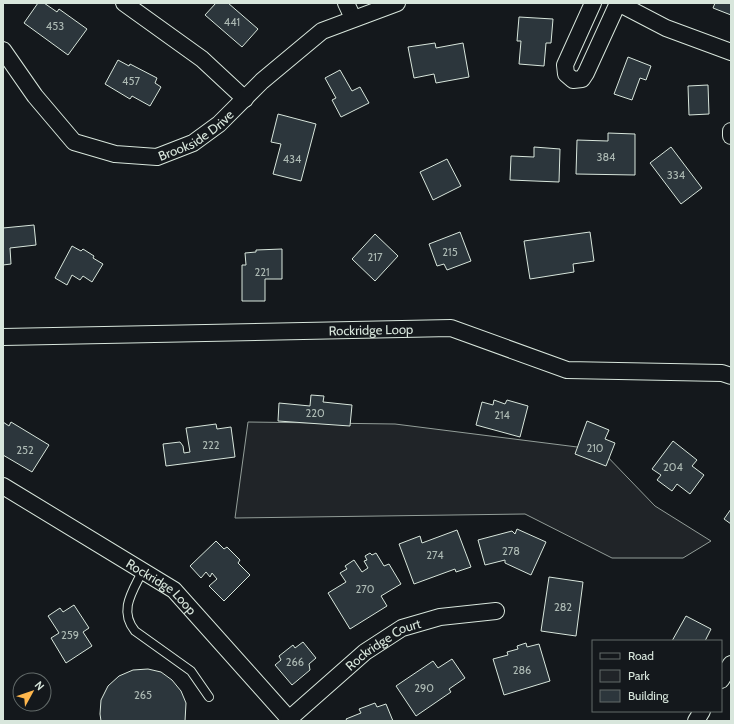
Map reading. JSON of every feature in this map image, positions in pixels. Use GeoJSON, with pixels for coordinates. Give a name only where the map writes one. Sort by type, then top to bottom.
{"type":"FeatureCollection","features":[{"type":"Feature","properties":{"kind":"street"},"geometry":{"type":"LineString","coordinates":[[124,3],[202,59],[245,99]]}},
{"type":"Feature","properties":{"kind":"street"},"geometry":{"type":"LineString","coordinates":[[346,3],[354,18]]}},
{"type":"Feature","properties":{"kind":"street","name":"Brookside Drive"},"geometry":{"type":"LineString","coordinates":[[3,50],[35,96],[74,142],[115,154],[157,157],[193,143],[219,124],[262,81],[322,31],[397,3]]}},
{"type":"Feature","properties":{"kind":"street"},"geometry":{"type":"LineString","coordinates":[[593,3],[565,65],[566,74],[573,80],[582,79],[586,73],[618,3],[666,28],[731,52]]}},
{"type":"Feature","properties":{"kind":"street"},"geometry":{"type":"LineString","coordinates":[[731,131],[731,136]]}},
{"type":"Feature","properties":{"kind":"street","name":"Rockridge Loop"},"geometry":{"type":"LineString","coordinates":[[3,337],[451,328],[567,370],[722,373],[731,376]]}},
{"type":"Feature","properties":{"kind":"street","name":"Rockridge Loop"},"geometry":{"type":"LineString","coordinates":[[3,486],[143,570],[165,584],[181,597],[290,720]]}},
{"type":"Feature","properties":{"kind":"street","name":"Rockridge Court"},"geometry":{"type":"LineString","coordinates":[[290,720],[365,652],[402,628],[440,617],[496,611]]}},
{"type":"Feature","properties":{"kind":"street"},"geometry":{"type":"LineString","coordinates":[[722,678],[731,664]]}},
{"type":"Feature","properties":{"kind":"street"},"geometry":{"type":"LineString","coordinates":[[696,721],[701,712]]}},
{"type":"Feature","properties":{"kind":"lane"},"geometry":{"type":"LineString","coordinates":[[143,570],[131,594],[127,609],[127,618],[131,626],[135,631],[191,671],[209,697]]}},
{"type":"Feature","properties":{"kind":"green space"},"geometry":{"type":"Polygon","coordinates":[[[248,422],[395,424],[601,450],[655,506],[711,541],[683,558],[612,558],[525,514],[235,518],[248,422]]]}},
{"type":"Feature","properties":{"kind":"building"},"geometry":{"type":"Polygon","coordinates":[[[38,3],[44,3],[57,12],[59,9],[87,29],[68,55],[24,23],[38,3]]]}},
{"type":"Feature","properties":{"kind":"building"},"geometry":{"type":"Polygon","coordinates":[[[216,3],[228,3],[258,29],[242,47],[205,15],[216,3]]]}},
{"type":"Feature","properties":{"kind":"building"},"geometry":{"type":"Polygon","coordinates":[[[715,3],[731,3],[731,15],[713,8],[715,3]]]}},
{"type":"Feature","properties":{"kind":"building"},"geometry":{"type":"Polygon","coordinates":[[[519,17],[553,19],[551,43],[546,43],[544,66],[519,64],[521,41],[517,41],[519,17]]]}},
{"type":"Feature","properties":{"kind":"building"},"geometry":{"type":"Polygon","coordinates":[[[435,43],[436,48],[463,43],[469,77],[436,83],[434,74],[414,78],[408,47],[435,43]]]}},
{"type":"Feature","properties":{"kind":"building"},"geometry":{"type":"Polygon","coordinates":[[[628,57],[651,66],[646,80],[640,78],[632,100],[614,94],[628,57]]]}},
{"type":"Feature","properties":{"kind":"building"},"geometry":{"type":"Polygon","coordinates":[[[118,60],[129,66],[130,64],[157,78],[155,83],[161,87],[150,106],[132,96],[130,99],[105,84],[118,60]]]}},
{"type":"Feature","properties":{"kind":"building"},"geometry":{"type":"Polygon","coordinates":[[[340,70],[352,91],[360,87],[369,103],[341,117],[332,100],[336,98],[325,78],[340,70]]]}},
{"type":"Feature","properties":{"kind":"building"},"geometry":{"type":"Polygon","coordinates":[[[708,85],[709,114],[689,115],[688,86],[708,85]]]}},
{"type":"Feature","properties":{"kind":"building"},"geometry":{"type":"Polygon","coordinates":[[[278,114],[316,124],[301,181],[273,174],[281,144],[271,142],[278,114]]]}},
{"type":"Feature","properties":{"kind":"building"},"geometry":{"type":"Polygon","coordinates":[[[608,133],[635,134],[635,175],[576,174],[577,140],[608,141],[608,133]]]}},
{"type":"Feature","properties":{"kind":"building"},"geometry":{"type":"Polygon","coordinates":[[[534,147],[560,149],[559,182],[510,180],[511,156],[534,157],[534,147]]]}},
{"type":"Feature","properties":{"kind":"building"},"geometry":{"type":"Polygon","coordinates":[[[671,147],[702,188],[681,204],[650,163],[671,147]]]}},
{"type":"Feature","properties":{"kind":"building"},"geometry":{"type":"Polygon","coordinates":[[[447,159],[461,186],[433,200],[420,172],[447,159]]]}},
{"type":"Feature","properties":{"kind":"building"},"geometry":{"type":"Polygon","coordinates":[[[34,225],[36,245],[10,248],[11,264],[3,265],[3,228],[34,225]]]}},
{"type":"Feature","properties":{"kind":"building"},"geometry":{"type":"Polygon","coordinates":[[[460,232],[471,261],[447,270],[444,264],[437,266],[429,244],[460,232]]]}},
{"type":"Feature","properties":{"kind":"building"},"geometry":{"type":"Polygon","coordinates":[[[590,232],[594,261],[573,264],[574,272],[530,279],[524,241],[590,232]]]}},
{"type":"Feature","properties":{"kind":"building"},"geometry":{"type":"Polygon","coordinates":[[[375,234],[398,256],[375,281],[352,259],[375,234]]]}},
{"type":"Feature","properties":{"kind":"building"},"geometry":{"type":"Polygon","coordinates":[[[72,246],[81,251],[83,249],[103,264],[92,282],[83,276],[80,280],[72,275],[67,285],[55,278],[72,246]]]}},
{"type":"Feature","properties":{"kind":"building"},"geometry":{"type":"Polygon","coordinates":[[[282,249],[282,279],[265,279],[265,301],[242,301],[242,265],[246,265],[245,253],[256,252],[256,250],[282,249]]]}},
{"type":"Feature","properties":{"kind":"building"},"geometry":{"type":"Polygon","coordinates":[[[311,395],[324,396],[323,402],[352,405],[350,426],[278,421],[279,403],[310,406],[311,395]]]}},
{"type":"Feature","properties":{"kind":"building"},"geometry":{"type":"Polygon","coordinates":[[[494,400],[505,404],[507,400],[528,406],[520,437],[476,425],[482,402],[493,405],[494,400]]]}},
{"type":"Feature","properties":{"kind":"building"},"geometry":{"type":"Polygon","coordinates":[[[587,421],[609,430],[605,439],[615,443],[606,466],[575,454],[587,421]]]}},
{"type":"Feature","properties":{"kind":"building"},"geometry":{"type":"Polygon","coordinates":[[[3,422],[9,426],[11,422],[49,445],[32,472],[3,455],[3,422]]]}},
{"type":"Feature","properties":{"kind":"building"},"geometry":{"type":"Polygon","coordinates":[[[216,424],[217,429],[231,427],[235,457],[166,466],[163,444],[180,442],[183,446],[184,453],[190,452],[186,428],[216,424]]]}},
{"type":"Feature","properties":{"kind":"building"},"geometry":{"type":"Polygon","coordinates":[[[673,441],[697,460],[692,466],[704,475],[690,494],[677,484],[672,491],[657,480],[661,475],[652,469],[673,441]]]}},
{"type":"Feature","properties":{"kind":"building"},"geometry":{"type":"Polygon","coordinates":[[[731,509],[731,524],[724,519],[731,509]]]}},
{"type":"Feature","properties":{"kind":"building"},"geometry":{"type":"Polygon","coordinates":[[[517,529],[546,542],[531,575],[505,563],[505,560],[485,565],[478,540],[512,531],[515,534],[517,529]]]}},
{"type":"Feature","properties":{"kind":"building"},"geometry":{"type":"Polygon","coordinates":[[[457,530],[471,567],[456,572],[455,569],[414,584],[399,544],[420,536],[422,543],[457,530]]]}},
{"type":"Feature","properties":{"kind":"building"},"geometry":{"type":"Polygon","coordinates":[[[216,541],[224,549],[227,547],[240,560],[238,563],[250,575],[224,601],[209,586],[217,579],[212,573],[210,577],[206,572],[201,578],[190,566],[216,541]]]}},
{"type":"Feature","properties":{"kind":"building"},"geometry":{"type":"Polygon","coordinates":[[[370,553],[372,555],[376,553],[384,566],[389,564],[401,584],[381,596],[387,606],[350,629],[328,593],[346,582],[340,573],[347,569],[345,566],[354,560],[362,572],[368,568],[364,561],[367,560],[365,556],[370,553]]]}},
{"type":"Feature","properties":{"kind":"building"},"geometry":{"type":"Polygon","coordinates":[[[549,577],[583,582],[576,636],[541,631],[549,577]]]}},
{"type":"Feature","properties":{"kind":"building"},"geometry":{"type":"Polygon","coordinates":[[[74,605],[89,628],[83,632],[92,646],[66,663],[51,638],[59,633],[48,616],[60,608],[63,612],[74,605]]]}},
{"type":"Feature","properties":{"kind":"building"},"geometry":{"type":"Polygon","coordinates":[[[686,616],[711,629],[706,640],[673,640],[686,616]]]}},
{"type":"Feature","properties":{"kind":"building"},"geometry":{"type":"Polygon","coordinates":[[[303,642],[316,658],[309,664],[310,670],[292,685],[275,665],[281,660],[279,656],[293,645],[295,648],[303,642]]]}},
{"type":"Feature","properties":{"kind":"building"},"geometry":{"type":"Polygon","coordinates":[[[526,643],[527,647],[539,644],[550,681],[504,695],[493,659],[508,655],[507,652],[518,649],[517,646],[526,643]]]}},
{"type":"Feature","properties":{"kind":"building"},"geometry":{"type":"Polygon","coordinates":[[[452,659],[465,678],[449,689],[451,692],[416,716],[396,686],[433,661],[438,668],[452,659]]]}},
{"type":"Feature","properties":{"kind":"building"},"geometry":{"type":"Polygon","coordinates":[[[148,669],[161,672],[172,680],[181,691],[186,703],[185,721],[101,721],[101,700],[108,686],[119,676],[133,670],[148,669]]]}},
{"type":"Feature","properties":{"kind":"building"},"geometry":{"type":"Polygon","coordinates":[[[375,703],[377,707],[386,704],[393,721],[347,721],[346,719],[361,713],[359,709],[375,703]]]}}]}
